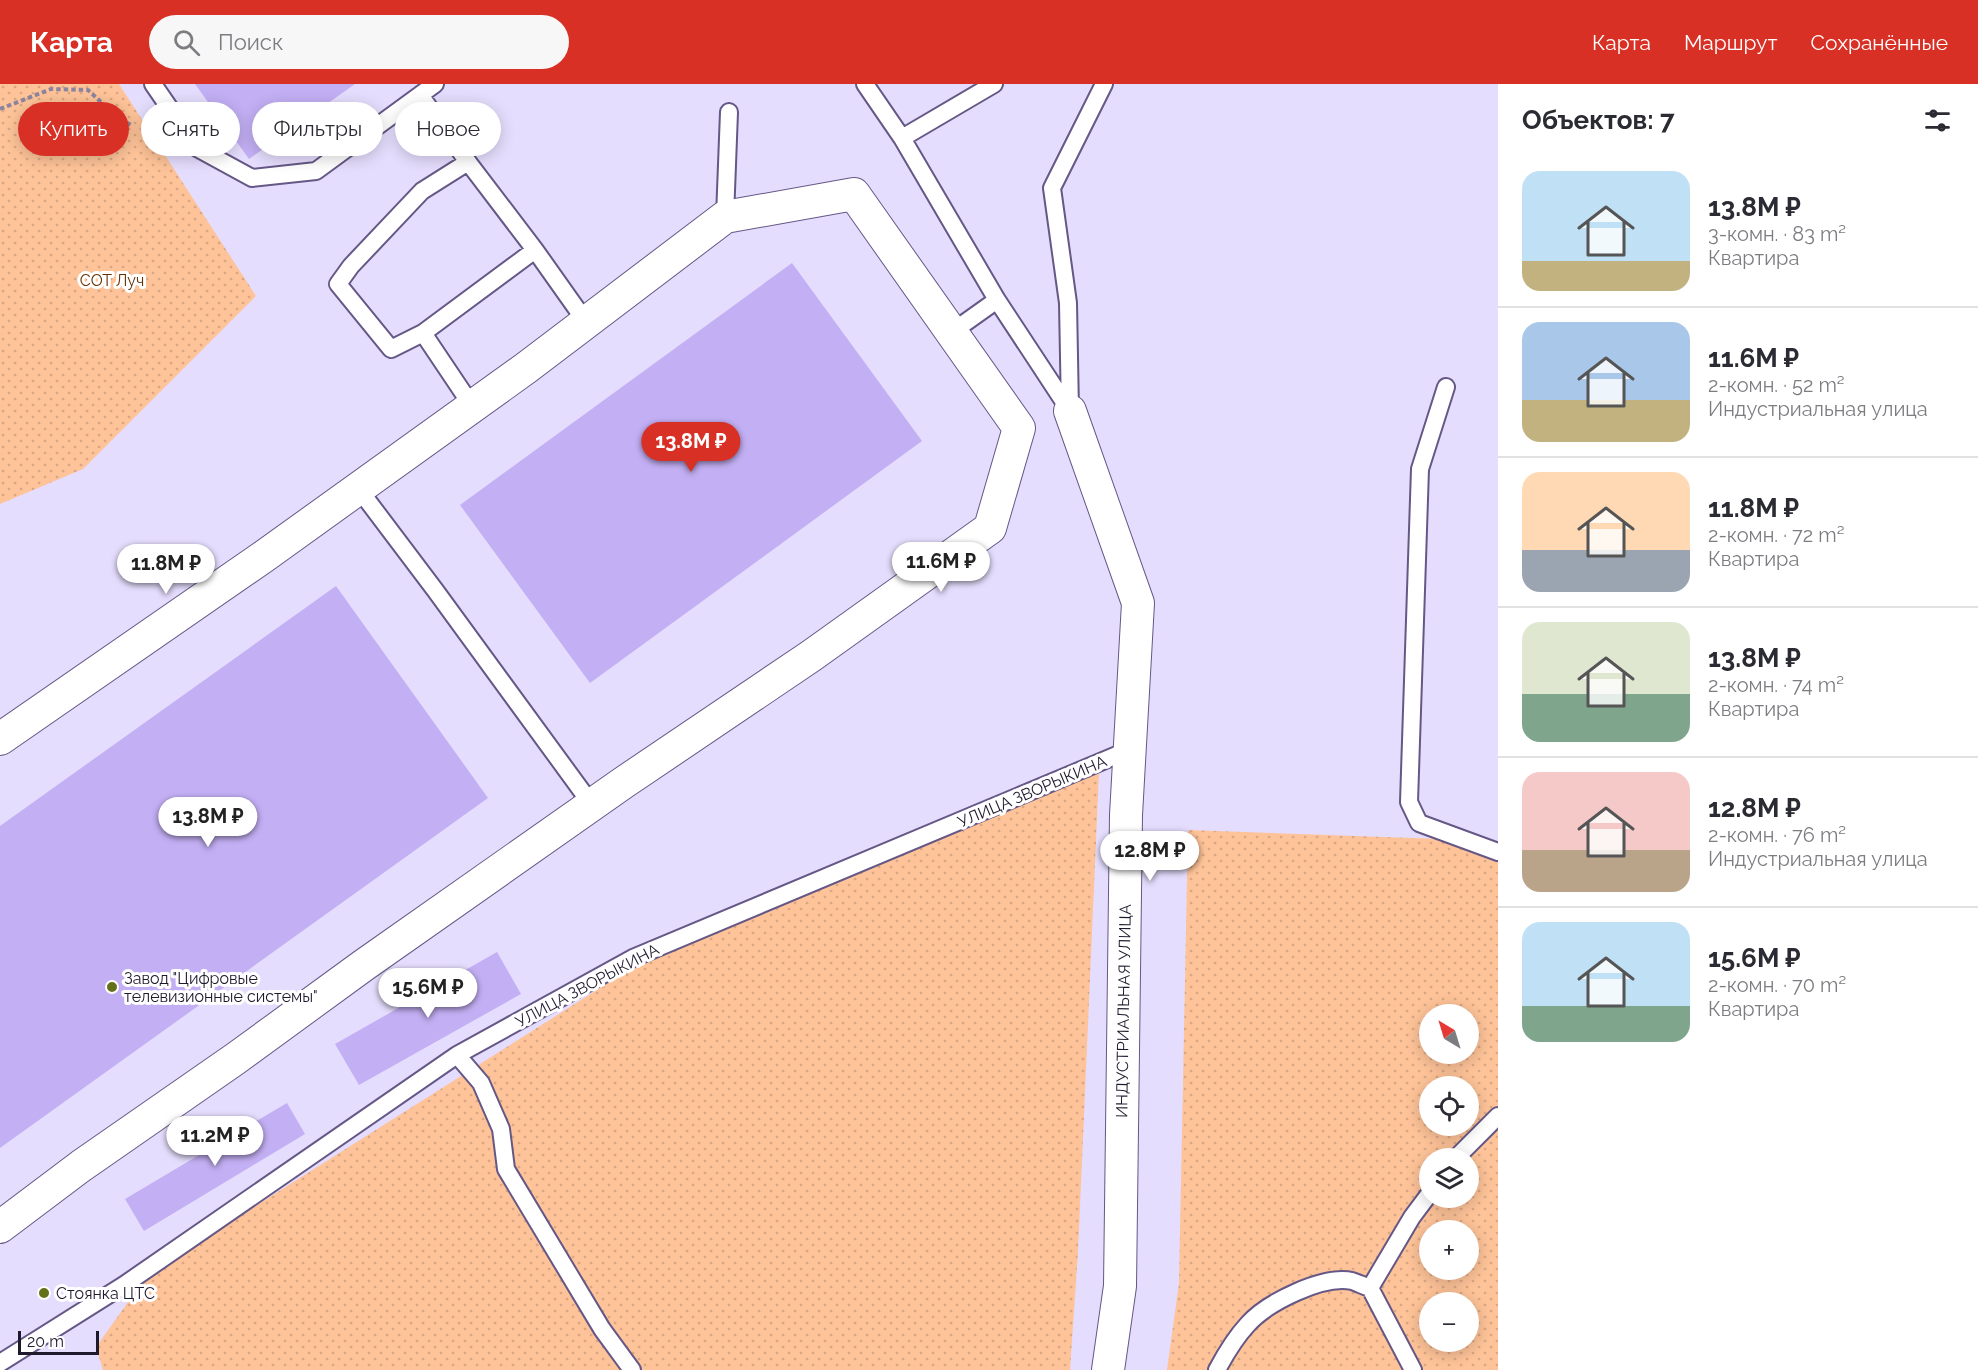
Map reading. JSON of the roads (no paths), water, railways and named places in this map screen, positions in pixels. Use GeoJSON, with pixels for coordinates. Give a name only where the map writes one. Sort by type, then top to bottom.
{"type":"FeatureCollection","features":[{"type":"Feature","properties":{"kind":"street"},"geometry":{"type":"LineString","coordinates":[[0,739],[148,638],[472,406],[725,217],[854,194],[1019,428],[990,528],[811,656],[592,805],[355,972],[236,1059],[81,1166],[0,1227]]}},
{"type":"Feature","properties":{"kind":"street","name":"ИНДУСТРИАЛЬНАЯ УЛИЦА"},"geometry":{"type":"LineString","coordinates":[[1070,411],[1138,603],[1126,815],[1120,1286],[1108,1370]]}},
{"type":"Feature","properties":{"kind":"lane"},"geometry":{"type":"LineString","coordinates":[[153,84],[197,148],[252,178],[316,171],[435,84]]}},
{"type":"Feature","properties":{"kind":"lane"},"geometry":{"type":"LineString","coordinates":[[866,84],[902,138],[997,300],[1070,411]]}},
{"type":"Feature","properties":{"kind":"lane"},"geometry":{"type":"LineString","coordinates":[[902,138],[994,84]]}},
{"type":"Feature","properties":{"kind":"lane"},"geometry":{"type":"LineString","coordinates":[[1070,411],[1068,303],[1052,188],[1104,84]]}},
{"type":"Feature","properties":{"kind":"lane"},"geometry":{"type":"LineString","coordinates":[[420,95],[586,322]]}},
{"type":"Feature","properties":{"kind":"lane"},"geometry":{"type":"LineString","coordinates":[[725,217],[729,112]]}},
{"type":"Feature","properties":{"kind":"lane"},"geometry":{"type":"LineString","coordinates":[[468,162],[422,191],[351,266],[338,284],[391,349],[423,333],[535,250]]}},
{"type":"Feature","properties":{"kind":"lane"},"geometry":{"type":"LineString","coordinates":[[952,332],[997,300]]}},
{"type":"Feature","properties":{"kind":"lane"},"geometry":{"type":"LineString","coordinates":[[423,333],[472,406]]}},
{"type":"Feature","properties":{"kind":"lane"},"geometry":{"type":"LineString","coordinates":[[1446,387],[1420,469],[1409,802],[1419,823],[1498,852]]}},
{"type":"Feature","properties":{"kind":"lane"},"geometry":{"type":"LineString","coordinates":[[358,488],[592,805]]}},
{"type":"Feature","properties":{"kind":"lane","name":"УЛИЦА ЗВОРЫКИНА"},"geometry":{"type":"LineString","coordinates":[[0,1363],[123,1285],[457,1055],[633,958],[1129,750]]}},
{"type":"Feature","properties":{"kind":"lane"},"geometry":{"type":"LineString","coordinates":[[457,1055],[481,1083],[501,1130],[506,1169],[602,1329],[632,1370]]}},
{"type":"Feature","properties":{"kind":"lane"},"geometry":{"type":"LineString","coordinates":[[1466,1148],[1498,1116]]}},
{"type":"Feature","properties":{"kind":"lane"},"geometry":{"type":"LineString","coordinates":[[1370,1287],[1419,1208]]}},
{"type":"Feature","properties":{"kind":"lane"},"geometry":{"type":"LineString","coordinates":[[1217,1370],[1230,1345],[1249,1322],[1276,1301],[1320,1283],[1351,1281],[1370,1287],[1413,1370]]}},
{"type":"Feature","properties":{"kind":"place","name":"Завод \"Цифровые телевизионные системы\""},"geometry":{"type":"Point","coordinates":[112,987]}},
{"type":"Feature","properties":{"kind":"place","name":"Стоянка ЦТС"},"geometry":{"type":"Point","coordinates":[44,1293]}},
{"type":"Feature","properties":{"kind":"park label","name":"СОТ Луч"},"geometry":{"type":"Point","coordinates":[112,280]}}]}
